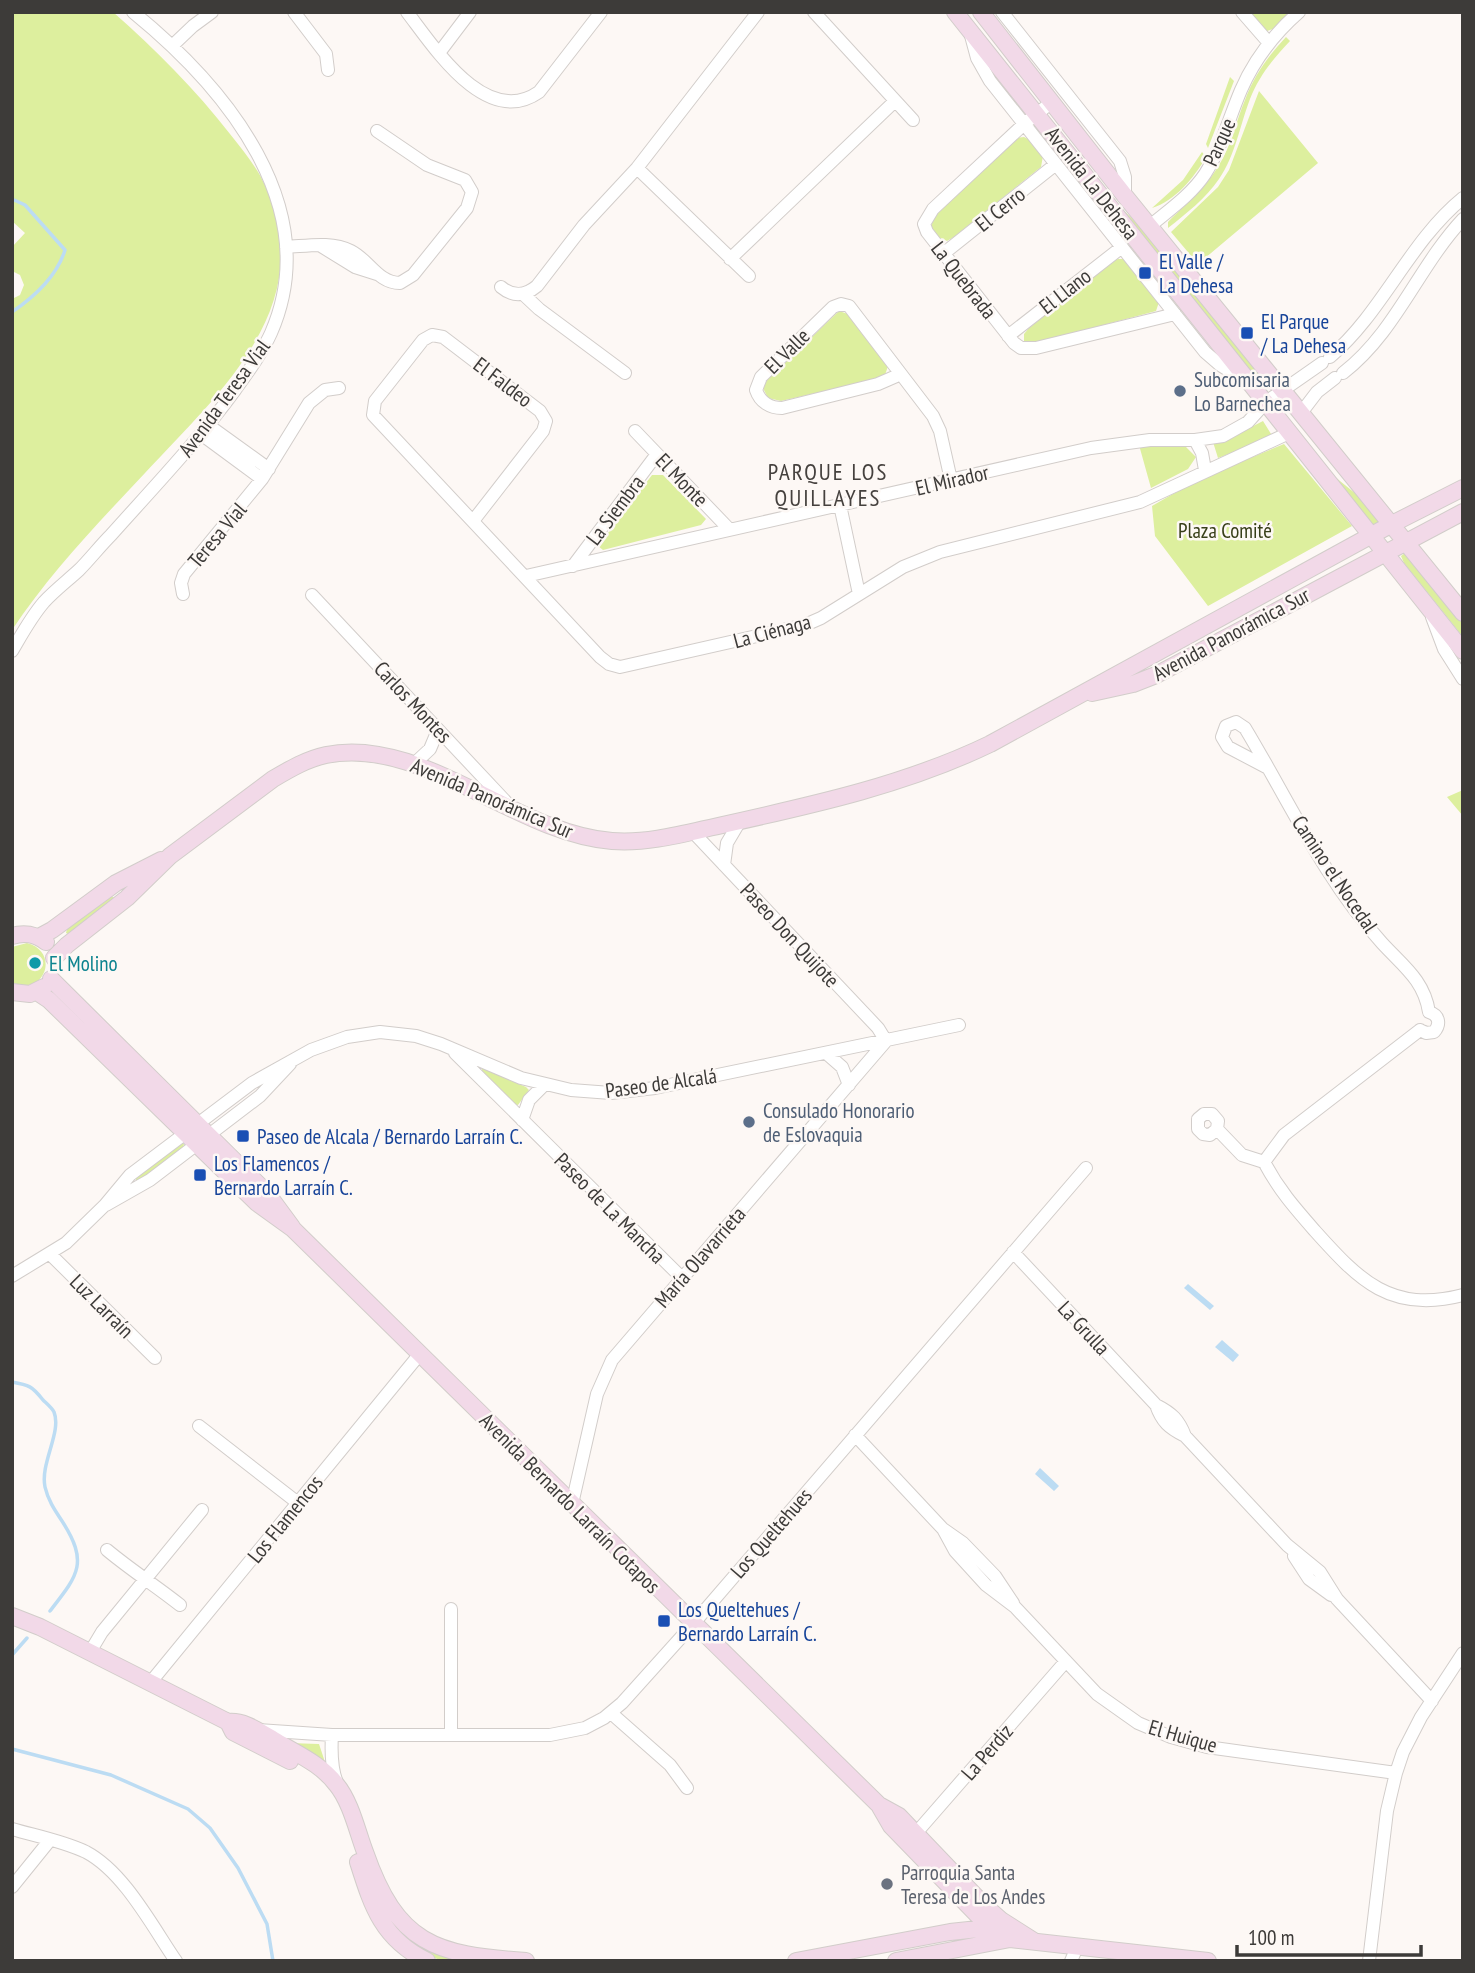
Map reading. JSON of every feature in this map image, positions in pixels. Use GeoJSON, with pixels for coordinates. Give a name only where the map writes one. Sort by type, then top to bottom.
{"type":"FeatureCollection","features":[{"type":"Feature","properties":{"kind":"street","name":"Avenida Teresa Vial"},"geometry":{"type":"LineString","coordinates":[[12,651],[43,604],[79,570],[205,429],[259,355],[271,333],[284,285],[286,247],[279,201],[259,155],[225,106],[172,46],[134,12]]}},
{"type":"Feature","properties":{"kind":"street"},"geometry":{"type":"LineString","coordinates":[[172,46],[192,26],[212,12]]}},
{"type":"Feature","properties":{"kind":"street"},"geometry":{"type":"LineString","coordinates":[[293,12],[326,54],[328,69]]}},
{"type":"Feature","properties":{"kind":"street"},"geometry":{"type":"LineString","coordinates":[[407,12],[461,78],[478,90],[504,100],[519,101],[533,96],[544,87],[601,12]]}},
{"type":"Feature","properties":{"kind":"street"},"geometry":{"type":"LineString","coordinates":[[439,53],[470,12]]}},
{"type":"Feature","properties":{"kind":"street"},"geometry":{"type":"LineString","coordinates":[[500,287],[511,293],[523,294],[537,286],[584,225],[637,168],[758,12]]}},
{"type":"Feature","properties":{"kind":"street"},"geometry":{"type":"LineString","coordinates":[[814,12],[913,120]]}},
{"type":"Feature","properties":{"kind":"street","name":"Avenida La Dehesa"},"geometry":{"type":"LineString","coordinates":[[955,12],[1030,119],[1266,402],[1463,651]]}},
{"type":"Feature","properties":{"kind":"street","name":"Avenida La Dehesa"},"geometry":{"type":"LineString","coordinates":[[981,12],[1125,196],[1463,613]]}},
{"type":"Feature","properties":{"kind":"street","name":"Avenida La Dehesa"},"geometry":{"type":"LineString","coordinates":[[1002,12],[1120,161],[1125,177],[1125,196]]}},
{"type":"Feature","properties":{"kind":"street"},"geometry":{"type":"LineString","coordinates":[[1242,12],[1269,43]]}},
{"type":"Feature","properties":{"kind":"street","name":"Parque"},"geometry":{"type":"LineString","coordinates":[[1150,226],[1188,194],[1205,174],[1216,154],[1242,88],[1269,43],[1299,12]]}},
{"type":"Feature","properties":{"kind":"street"},"geometry":{"type":"LineString","coordinates":[[730,259],[895,101]]}},
{"type":"Feature","properties":{"kind":"street","name":"La Quebrada"},"geometry":{"type":"LineString","coordinates":[[1052,102],[1030,119],[928,214],[924,227],[1008,336],[1021,348],[1030,349],[1175,314]]}},
{"type":"Feature","properties":{"kind":"street"},"geometry":{"type":"LineString","coordinates":[[1030,119],[1056,164],[1175,314],[1214,360],[1250,383]]}},
{"type":"Feature","properties":{"kind":"street"},"geometry":{"type":"LineString","coordinates":[[286,247],[320,246],[355,267],[395,283],[410,279],[467,208],[472,196],[471,187],[465,180],[427,165],[377,131]]}},
{"type":"Feature","properties":{"kind":"street","name":"El Cerro"},"geometry":{"type":"LineString","coordinates":[[943,254],[1056,164]]}},
{"type":"Feature","properties":{"kind":"street"},"geometry":{"type":"LineString","coordinates":[[637,168],[749,276]]}},
{"type":"Feature","properties":{"kind":"street","name":"El Mirador"},"geometry":{"type":"LineString","coordinates":[[526,576],[1108,445],[1150,440],[1208,440],[1230,433],[1248,422],[1266,402],[1326,360],[1356,331],[1432,228],[1463,198]]}},
{"type":"Feature","properties":{"kind":"street"},"geometry":{"type":"LineString","coordinates":[[1301,413],[1317,393],[1371,348],[1463,219]]}},
{"type":"Feature","properties":{"kind":"street","name":"El Llano"},"geometry":{"type":"LineString","coordinates":[[1008,336],[1122,247]]}},
{"type":"Feature","properties":{"kind":"street"},"geometry":{"type":"LineString","coordinates":[[1392,281],[1404,282],[1410,292]]}},
{"type":"Feature","properties":{"kind":"street"},"geometry":{"type":"LineString","coordinates":[[523,294],[625,373]]}},
{"type":"Feature","properties":{"kind":"street","name":"El Valle"},"geometry":{"type":"LineString","coordinates":[[901,374],[878,384],[782,408],[764,403],[756,390],[761,377],[833,307],[841,303],[852,309],[901,374],[938,424],[951,480]]}},
{"type":"Feature","properties":{"kind":"street","name":"El Faldeo"},"geometry":{"type":"LineString","coordinates":[[373,410],[375,401],[423,340],[436,335],[443,337],[543,413],[545,428],[473,521]]}},
{"type":"Feature","properties":{"kind":"street","name":"Teresa Vial"},"geometry":{"type":"LineString","coordinates":[[183,594],[181,583],[184,574],[266,474],[309,403],[325,390],[339,388]]}},
{"type":"Feature","properties":{"kind":"street","name":"La Ciénaga"},"geometry":{"type":"LineString","coordinates":[[373,410],[376,419],[604,661],[620,667],[798,627],[821,618],[903,567],[927,556],[1140,502],[1289,433]]}},
{"type":"Feature","properties":{"kind":"street"},"geometry":{"type":"LineString","coordinates":[[205,429],[266,474]]}},
{"type":"Feature","properties":{"kind":"street","name":"El Monte"},"geometry":{"type":"LineString","coordinates":[[635,431],[729,529]]}},
{"type":"Feature","properties":{"kind":"street"},"geometry":{"type":"LineString","coordinates":[[1195,440],[1202,453],[1205,470]]}},
{"type":"Feature","properties":{"kind":"street","name":"La Siembra"},"geometry":{"type":"LineString","coordinates":[[573,566],[657,454]]}},
{"type":"Feature","properties":{"kind":"street","name":"Avenida Panorámica Sur"},"geometry":{"type":"LineString","coordinates":[[54,958],[66,945],[127,898],[170,856],[273,779],[305,761],[329,754],[352,752],[390,756],[414,764],[565,832],[596,840],[645,841],[816,804],[934,769],[990,744],[1392,524],[1463,488]]}},
{"type":"Feature","properties":{"kind":"street"},"geometry":{"type":"LineString","coordinates":[[840,505],[859,594]]}},
{"type":"Feature","properties":{"kind":"street","name":"Avenida Panorámica Sur"},"geometry":{"type":"LineString","coordinates":[[1072,699],[1133,684],[1156,675],[1463,512]]}},
{"type":"Feature","properties":{"kind":"street","name":"Carlos Montes"},"geometry":{"type":"LineString","coordinates":[[312,596],[513,809]]}},
{"type":"Feature","properties":{"kind":"street"},"geometry":{"type":"LineString","coordinates":[[1430,610],[1444,649],[1463,679]]}},
{"type":"Feature","properties":{"kind":"street"},"geometry":{"type":"LineString","coordinates":[[414,764],[430,749],[438,730]]}},
{"type":"Feature","properties":{"kind":"street","name":"Camino el Nocedal"},"geometry":{"type":"LineString","coordinates":[[1264,1162],[1283,1135],[1420,1030],[1419,1017],[1429,1012],[1425,994],[1415,976],[1382,943],[1347,900],[1319,859],[1266,767]]}},
{"type":"Feature","properties":{"kind":"street"},"geometry":{"type":"LineString","coordinates":[[724,865],[727,843],[740,821]]}},
{"type":"Feature","properties":{"kind":"street","name":"Paseo Don Quijote"},"geometry":{"type":"LineString","coordinates":[[692,831],[878,1028],[886,1041]]}},
{"type":"Feature","properties":{"kind":"street","name":"Avenida Panorámica Sur"},"geometry":{"type":"LineString","coordinates":[[39,937],[116,883],[170,856]]}},
{"type":"Feature","properties":{"kind":"street"},"geometry":{"type":"LineString","coordinates":[[12,936],[27,933],[39,937],[49,946],[54,958],[51,979],[37,992],[12,992]]}},
{"type":"Feature","properties":{"kind":"street","name":"Avenida Bernardo Larraín Cotapos"},"geometry":{"type":"LineString","coordinates":[[51,979],[127,1065],[197,1134],[266,1211],[293,1229],[879,1805],[891,1826],[912,1837],[1022,1938]]}},
{"type":"Feature","properties":{"kind":"street","name":"Avenida Bernardo Larraín Cotapos"},"geometry":{"type":"LineString","coordinates":[[37,992],[127,1065]]}},
{"type":"Feature","properties":{"kind":"street","name":"Paseo de Alcalá"},"geometry":{"type":"LineString","coordinates":[[12,1276],[66,1243],[105,1205],[139,1187],[197,1134],[260,1096],[291,1063],[323,1045],[347,1037],[369,1033],[403,1033],[450,1047],[544,1085],[600,1093],[638,1091],[959,1025]]}},
{"type":"Feature","properties":{"kind":"street","name":"María Olavarrieta"},"geometry":{"type":"LineString","coordinates":[[572,1504],[597,1394],[605,1371],[681,1278],[886,1041]]}},
{"type":"Feature","properties":{"kind":"street","name":"Paseo de La Mancha"},"geometry":{"type":"LineString","coordinates":[[450,1047],[681,1278]]}},
{"type":"Feature","properties":{"kind":"street"},"geometry":{"type":"LineString","coordinates":[[827,1053],[842,1067],[849,1084]]}},
{"type":"Feature","properties":{"kind":"street"},"geometry":{"type":"LineString","coordinates":[[522,1120],[529,1100],[544,1085]]}},
{"type":"Feature","properties":{"kind":"street"},"geometry":{"type":"LineString","coordinates":[[1217,1129],[1242,1155],[1264,1162],[1280,1190],[1360,1278],[1383,1291],[1408,1298],[1435,1300],[1463,1296]]}},
{"type":"Feature","properties":{"kind":"street","name":"Los Queltehues"},"geometry":{"type":"LineString","coordinates":[[257,1730],[332,1735],[562,1734],[585,1728],[611,1713],[692,1624],[1086,1168]]}},
{"type":"Feature","properties":{"kind":"street","name":"La Grulla"},"geometry":{"type":"LineString","coordinates":[[1013,1252],[1156,1405],[1161,1420],[1170,1429],[1185,1436],[1287,1545],[1320,1572],[1337,1600],[1432,1701]]}},
{"type":"Feature","properties":{"kind":"street","name":"Luz Larraín"},"geometry":{"type":"LineString","coordinates":[[50,1254],[155,1358]]}},
{"type":"Feature","properties":{"kind":"street","name":"Los Flamencos"},"geometry":{"type":"LineString","coordinates":[[150,1683],[419,1355]]}},
{"type":"Feature","properties":{"kind":"street"},"geometry":{"type":"LineString","coordinates":[[199,1426],[298,1503]]}},
{"type":"Feature","properties":{"kind":"street","name":"El Huique"},"geometry":{"type":"LineString","coordinates":[[855,1435],[943,1529],[963,1543],[995,1576],[1015,1607],[1066,1661],[1108,1703],[1138,1723],[1171,1737],[1207,1746],[1396,1773]]}},
{"type":"Feature","properties":{"kind":"street"},"geometry":{"type":"LineString","coordinates":[[90,1652],[102,1632],[201,1510]]}},
{"type":"Feature","properties":{"kind":"street"},"geometry":{"type":"LineString","coordinates":[[107,1550],[180,1605]]}},
{"type":"Feature","properties":{"kind":"street"},"geometry":{"type":"LineString","coordinates":[[451,1609],[452,1734]]}},
{"type":"Feature","properties":{"kind":"street"},"geometry":{"type":"LineString","coordinates":[[12,1616],[40,1627],[228,1722],[238,1721],[257,1730],[310,1761],[338,1785]]}},
{"type":"Feature","properties":{"kind":"street"},"geometry":{"type":"LineString","coordinates":[[1368,1961],[1387,1811],[1396,1773],[1412,1734],[1463,1653]]}},
{"type":"Feature","properties":{"kind":"street","name":"La Perdiz"},"geometry":{"type":"LineString","coordinates":[[912,1837],[1066,1661]]}},
{"type":"Feature","properties":{"kind":"street"},"geometry":{"type":"LineString","coordinates":[[611,1713],[670,1765],[687,1788]]}},
{"type":"Feature","properties":{"kind":"street"},"geometry":{"type":"LineString","coordinates":[[228,1722],[233,1732],[303,1768],[328,1788],[340,1811],[371,1903],[390,1934],[415,1958],[424,1938]]}},
{"type":"Feature","properties":{"kind":"street"},"geometry":{"type":"LineString","coordinates":[[332,1735],[332,1762],[338,1785],[380,1891],[394,1913],[424,1938],[448,1951],[474,1957],[526,1961]]}},
{"type":"Feature","properties":{"kind":"street"},"geometry":{"type":"LineString","coordinates":[[12,1829],[87,1853],[113,1873],[177,1961]]}},
{"type":"Feature","properties":{"kind":"street","name":"Avenida Bernardo Larraín Cotapos"},"geometry":{"type":"LineString","coordinates":[[912,1837],[989,1927],[1074,1954],[1208,1961]]}},
{"type":"Feature","properties":{"kind":"street"},"geometry":{"type":"LineString","coordinates":[[12,1887],[50,1840]]}},
{"type":"Feature","properties":{"kind":"street"},"geometry":{"type":"LineString","coordinates":[[950,1932],[961,1910],[960,1895]]}},
{"type":"Feature","properties":{"kind":"street"},"geometry":{"type":"LineString","coordinates":[[796,1961],[851,1956],[950,1932],[989,1927]]}},
{"type":"Feature","properties":{"kind":"street"},"geometry":{"type":"LineString","coordinates":[[896,1961],[1022,1938]]}},
{"type":"Feature","properties":{"kind":"green space"},"geometry":{"type":"Polygon","coordinates":[[[12,12],[113,12],[144,41],[203,101],[258,171],[278,222],[281,264],[273,303],[256,340],[232,376],[205,409],[75,549],[42,588],[12,630],[12,299],[20,295],[24,285],[20,275],[12,271],[12,247],[25,233],[12,221],[12,12]]]}},
{"type":"Feature","properties":{"kind":"green space"},"geometry":{"type":"Polygon","coordinates":[[[1248,12],[1289,12],[1273,29],[1267,31],[1248,12]]]}},
{"type":"Feature","properties":{"kind":"green space"},"geometry":{"type":"Polygon","coordinates":[[[1286,37],[1290,41],[1267,68],[1254,91],[1225,170],[1202,199],[1168,228],[1168,222],[1199,192],[1218,166],[1253,83],[1267,59],[1286,37]]]}},
{"type":"Feature","properties":{"kind":"green space"},"geometry":{"type":"Polygon","coordinates":[[[1230,77],[1234,81],[1208,148],[1206,144],[1230,77]]]}},
{"type":"Feature","properties":{"kind":"green space"},"geometry":{"type":"Polygon","coordinates":[[[1259,91],[1318,163],[1198,264],[1171,232],[1218,187],[1229,170],[1259,91]]]}},
{"type":"Feature","properties":{"kind":"green space"},"geometry":{"type":"Polygon","coordinates":[[[1024,137],[1030,140],[1043,156],[1041,167],[954,237],[947,241],[938,237],[931,227],[934,217],[1016,138],[1024,137]]]}},
{"type":"Feature","properties":{"kind":"green space"},"geometry":{"type":"Polygon","coordinates":[[[1202,152],[1206,157],[1190,181],[1168,200],[1152,208],[1183,180],[1202,152]]]}},
{"type":"Feature","properties":{"kind":"green space"},"geometry":{"type":"Polygon","coordinates":[[[1114,201],[1153,239],[1267,383],[1262,387],[1114,201]]]}},
{"type":"Feature","properties":{"kind":"green space"},"geometry":{"type":"Polygon","coordinates":[[[1125,259],[1159,302],[1156,311],[1032,344],[1024,342],[1024,334],[1029,328],[1108,263],[1125,259]]]}},
{"type":"Feature","properties":{"kind":"green space"},"geometry":{"type":"Polygon","coordinates":[[[839,311],[848,314],[888,366],[885,375],[781,401],[768,398],[763,388],[765,382],[839,311]]]}},
{"type":"Feature","properties":{"kind":"green space"},"geometry":{"type":"Polygon","coordinates":[[[1263,421],[1273,437],[1218,458],[1213,442],[1230,438],[1263,421]]]}},
{"type":"Feature","properties":{"kind":"green space","name":"Plaza Comité"},"geometry":{"type":"Polygon","coordinates":[[[1284,444],[1352,526],[1208,606],[1155,536],[1152,506],[1199,479],[1284,444]]]}},
{"type":"Feature","properties":{"kind":"green space"},"geometry":{"type":"Polygon","coordinates":[[[1139,445],[1186,447],[1196,457],[1188,469],[1151,488],[1139,445]]]}},
{"type":"Feature","properties":{"kind":"green space"},"geometry":{"type":"Polygon","coordinates":[[[1324,468],[1356,494],[1378,519],[1378,524],[1374,527],[1324,468]]]}},
{"type":"Feature","properties":{"kind":"green space"},"geometry":{"type":"Polygon","coordinates":[[[652,475],[663,475],[706,519],[701,525],[603,550],[598,546],[652,475]]]}},
{"type":"Feature","properties":{"kind":"green space"},"geometry":{"type":"Polygon","coordinates":[[[1405,553],[1463,624],[1463,637],[1404,563],[1401,556],[1405,553]]]}},
{"type":"Feature","properties":{"kind":"green space"},"geometry":{"type":"Polygon","coordinates":[[[1463,790],[1463,816],[1447,797],[1463,790]]]}},
{"type":"Feature","properties":{"kind":"green space"},"geometry":{"type":"Polygon","coordinates":[[[110,896],[115,898],[70,935],[66,933],[67,929],[110,896]]]}},
{"type":"Feature","properties":{"kind":"green space"},"geometry":{"type":"Polygon","coordinates":[[[27,943],[44,955],[46,964],[40,979],[33,984],[23,985],[12,982],[12,947],[27,943]]]}},
{"type":"Feature","properties":{"kind":"green space"},"geometry":{"type":"Polygon","coordinates":[[[482,1068],[529,1090],[518,1105],[513,1104],[482,1073],[482,1068]]]}},
{"type":"Feature","properties":{"kind":"green space"},"geometry":{"type":"Polygon","coordinates":[[[180,1144],[184,1144],[183,1148],[139,1181],[136,1180],[136,1177],[180,1144]]]}},
{"type":"Feature","properties":{"kind":"green space"},"geometry":{"type":"Polygon","coordinates":[[[289,1743],[319,1744],[327,1768],[289,1743]]]}},
{"type":"Feature","properties":{"kind":"green space"},"geometry":{"type":"Polygon","coordinates":[[[379,1905],[473,1961],[437,1959],[390,1927],[379,1905]]]}},
{"type":"Feature","properties":{"kind":"water"},"geometry":{"type":"Polygon","coordinates":[[[1188,1284],[1214,1306],[1210,1310],[1184,1288],[1188,1284]]]}},
{"type":"Feature","properties":{"kind":"water"},"geometry":{"type":"Polygon","coordinates":[[[1222,1340],[1239,1355],[1233,1362],[1215,1347],[1222,1340]]]}},
{"type":"Feature","properties":{"kind":"water"},"geometry":{"type":"Polygon","coordinates":[[[1040,1468],[1059,1486],[1054,1491],[1035,1474],[1040,1468]]]}},
{"type":"Feature","properties":{"kind":"waterway"},"geometry":{"type":"LineString","coordinates":[[12,199],[25,205],[65,250],[44,285],[12,312]]}},
{"type":"Feature","properties":{"kind":"waterway"},"geometry":{"type":"LineString","coordinates":[[12,1382],[33,1389],[53,1410],[56,1420],[45,1468],[45,1487],[70,1535],[75,1548],[77,1568],[67,1588],[50,1611]]}},
{"type":"Feature","properties":{"kind":"waterway"},"geometry":{"type":"LineString","coordinates":[[12,1655],[27,1638]]}},
{"type":"Feature","properties":{"kind":"waterway"},"geometry":{"type":"LineString","coordinates":[[12,1749],[111,1775],[188,1809],[210,1828],[238,1868],[267,1924],[273,1961]]}},
{"type":"Feature","properties":{"kind":"place","name":"El Valle / La Dehesa"},"geometry":{"type":"Point","coordinates":[1145,273]}},
{"type":"Feature","properties":{"kind":"place","name":"El Parque / La Dehesa"},"geometry":{"type":"Point","coordinates":[1247,333]}},
{"type":"Feature","properties":{"kind":"place","name":"Subcomisaria Lo Barnechea"},"geometry":{"type":"Point","coordinates":[1180,391]}},
{"type":"Feature","properties":{"kind":"place","name":"El Molino"},"geometry":{"type":"Point","coordinates":[35,963]}},
{"type":"Feature","properties":{"kind":"place","name":"Consulado Honorario de Eslovaquia"},"geometry":{"type":"Point","coordinates":[749,1122]}},
{"type":"Feature","properties":{"kind":"place","name":"Paseo de Alcala / Bernardo Larraín C."},"geometry":{"type":"Point","coordinates":[243,1136]}},
{"type":"Feature","properties":{"kind":"place","name":"Los Flamencos / Bernardo Larraín C."},"geometry":{"type":"Point","coordinates":[200,1175]}},
{"type":"Feature","properties":{"kind":"place","name":"Los Queltehues / Bernardo Larraín C."},"geometry":{"type":"Point","coordinates":[664,1621]}},
{"type":"Feature","properties":{"kind":"place","name":"Parroquia Santa Teresa de Los Andes"},"geometry":{"type":"Point","coordinates":[887,1884]}},
{"type":"Feature","properties":{"kind":"district","name":"PARQUE LOS QUILLAYES"},"geometry":{"type":"Point","coordinates":[828,484]}}]}
